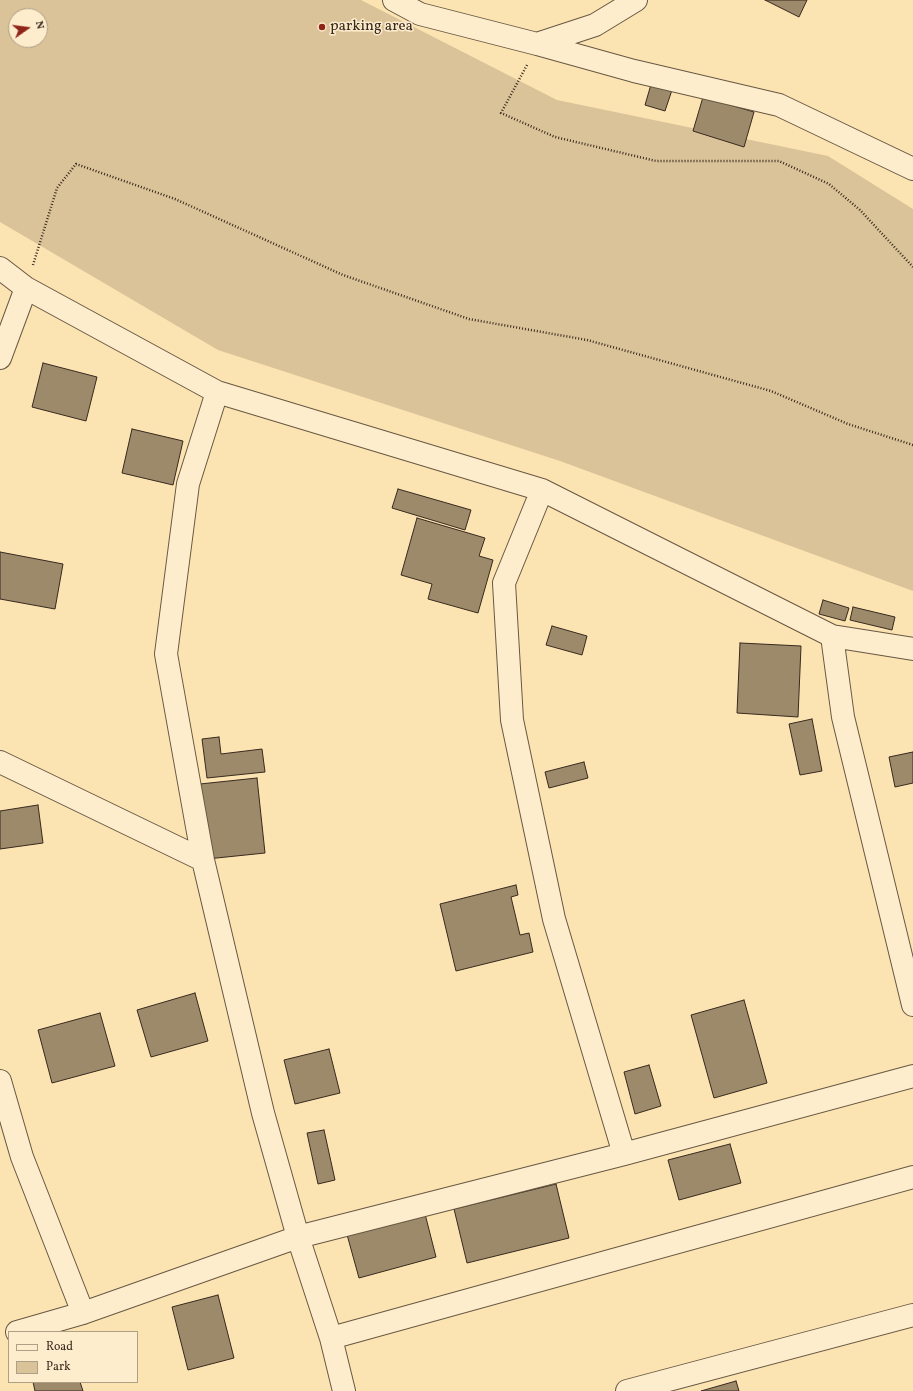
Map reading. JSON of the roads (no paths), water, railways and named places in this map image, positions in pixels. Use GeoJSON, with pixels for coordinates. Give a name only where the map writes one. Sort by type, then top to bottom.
{"type":"FeatureCollection","features":[{"type":"Feature","properties":{"kind":"street"},"geometry":{"type":"LineString","coordinates":[[394,0],[420,14],[634,71],[779,106],[913,169]]}},
{"type":"Feature","properties":{"kind":"street"},"geometry":{"type":"LineString","coordinates":[[537,44],[595,25],[636,0]]}},
{"type":"Feature","properties":{"kind":"street"},"geometry":{"type":"LineString","coordinates":[[0,268],[26,288],[217,392],[542,490],[832,636],[913,649]]}},
{"type":"Feature","properties":{"kind":"street"},"geometry":{"type":"LineString","coordinates":[[0,358],[26,288]]}},
{"type":"Feature","properties":{"kind":"street"},"geometry":{"type":"LineString","coordinates":[[217,392],[188,484],[166,654],[203,860],[263,1113],[298,1237],[331,1338],[344,1391]]}},
{"type":"Feature","properties":{"kind":"street"},"geometry":{"type":"LineString","coordinates":[[542,490],[504,584],[512,720],[554,919],[624,1154]]}},
{"type":"Feature","properties":{"kind":"street"},"geometry":{"type":"LineString","coordinates":[[832,636],[843,718],[913,1005]]}},
{"type":"Feature","properties":{"kind":"street"},"geometry":{"type":"LineString","coordinates":[[0,762],[203,860]]}},
{"type":"Feature","properties":{"kind":"street"},"geometry":{"type":"LineString","coordinates":[[20,1331],[83,1313],[298,1237],[624,1154],[913,1076]]}},
{"type":"Feature","properties":{"kind":"street"},"geometry":{"type":"LineString","coordinates":[[0,1081],[22,1157],[83,1313]]}},
{"type":"Feature","properties":{"kind":"street"},"geometry":{"type":"LineString","coordinates":[[331,1338],[913,1177]]}},
{"type":"Feature","properties":{"kind":"street"},"geometry":{"type":"LineString","coordinates":[[626,1391],[913,1315]]}},
{"type":"Feature","properties":{"kind":"place","name":"parking area"},"geometry":{"type":"Point","coordinates":[322,27]}}]}
